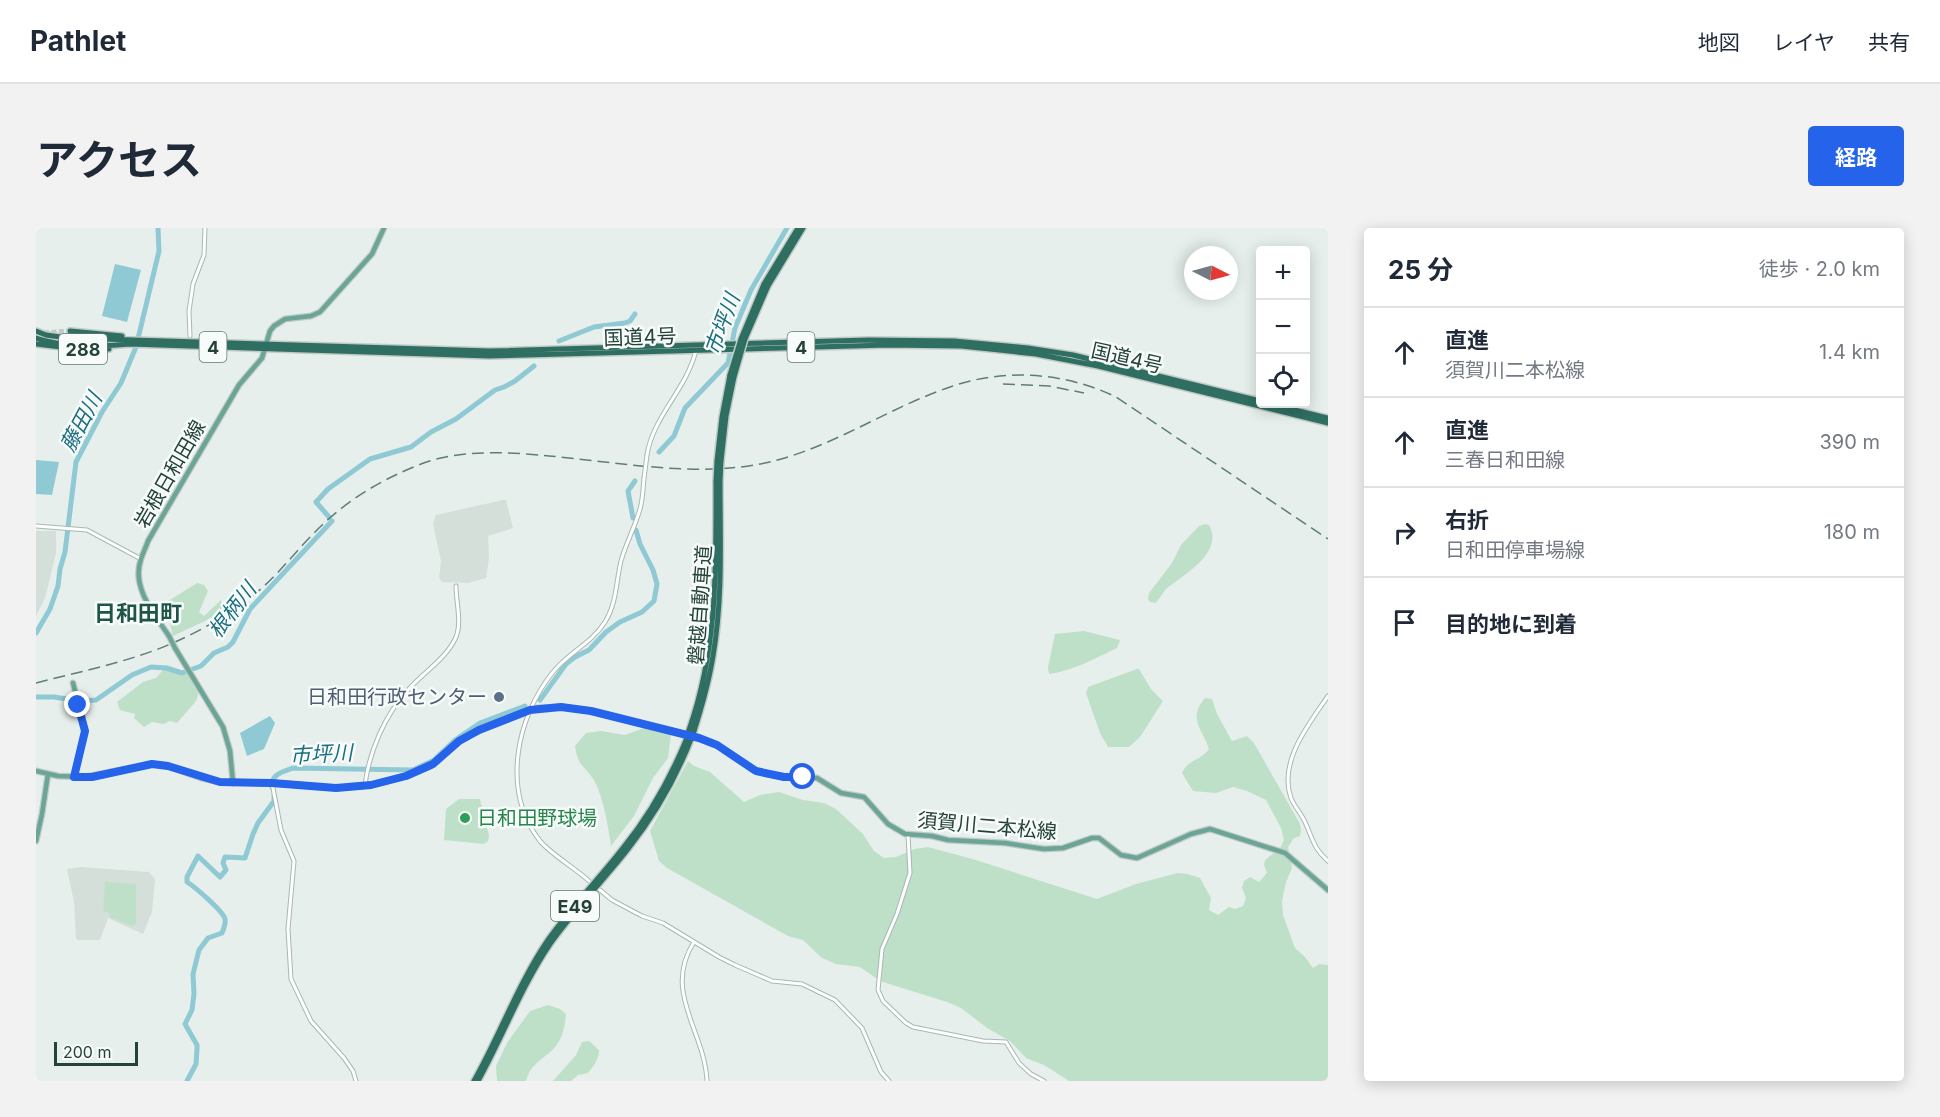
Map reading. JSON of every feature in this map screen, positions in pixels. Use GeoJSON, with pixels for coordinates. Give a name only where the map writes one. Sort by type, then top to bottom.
{"type":"FeatureCollection","features":[{"type":"Feature","properties":{"kind":"highway","name":"磐越自動車道"},"geometry":{"type":"LineString","coordinates":[[478,1081],[543,955],[571,916],[644,828],[671,783],[689,738],[706,690],[716,636],[720,582],[719,461],[732,376],[764,284],[798,228]]}},
{"type":"Feature","properties":{"kind":"highway","name":"磐越自動車道"},"geometry":{"type":"LineString","coordinates":[[743,339],[768,286],[803,228]]}},
{"type":"Feature","properties":{"kind":"highway"},"geometry":{"type":"LineString","coordinates":[[36,331],[68,338],[131,342]]}},
{"type":"Feature","properties":{"kind":"highway","name":"288"},"geometry":{"type":"LineString","coordinates":[[70,331],[131,342],[162,343]]}},
{"type":"Feature","properties":{"kind":"highway"},"geometry":{"type":"LineString","coordinates":[[36,338],[76,344],[116,345],[131,342]]}},
{"type":"Feature","properties":{"kind":"highway","name":"国道4号"},"geometry":{"type":"LineString","coordinates":[[162,343],[510,351],[869,340],[954,341],[1074,355],[1256,400]]}},
{"type":"Feature","properties":{"kind":"highway","name":"288"},"geometry":{"type":"LineString","coordinates":[[36,344],[77,349],[120,348],[131,342],[146,342]]}},
{"type":"Feature","properties":{"kind":"highway","name":"国道4号"},"geometry":{"type":"LineString","coordinates":[[266,346],[489,356],[903,345],[961,346],[1011,351],[1078,362],[1328,423]]}},
{"type":"Feature","properties":{"kind":"highway"},"geometry":{"type":"LineString","coordinates":[[1287,408],[1328,418]]}},
{"type":"Feature","properties":{"kind":"highway","name":"磐越自動車道"},"geometry":{"type":"LineString","coordinates":[[474,1081],[535,960],[563,920],[640,826],[661,792],[689,738]]}},
{"type":"Feature","properties":{"kind":"main road","name":"岩根日和田線"},"geometry":{"type":"LineString","coordinates":[[233,783],[230,751],[224,727],[143,595],[139,576],[141,559],[148,541],[238,386],[260,362],[270,332],[281,321],[311,316],[328,304],[372,254],[384,228]]}},
{"type":"Feature","properties":{"kind":"main road"},"geometry":{"type":"LineString","coordinates":[[73,683],[85,731],[74,777]]}},
{"type":"Feature","properties":{"kind":"main road","name":"須賀川二本松線"},"geometry":{"type":"LineString","coordinates":[[48,774],[92,777],[152,764],[168,766],[211,781],[329,788],[364,786],[406,776],[430,766],[465,737],[530,710],[561,707],[591,711],[699,738],[717,745],[756,771],[784,777],[815,777],[841,793],[862,796],[872,803],[888,824],[908,835],[958,841],[1005,843],[1044,849],[1063,848],[1092,838],[1099,838],[1121,855],[1137,858],[1191,834],[1210,829],[1285,853],[1328,890]]}},
{"type":"Feature","properties":{"kind":"main road"},"geometry":{"type":"LineString","coordinates":[[36,771],[48,774],[36,841]]}},
{"type":"Feature","properties":{"kind":"street"},"geometry":{"type":"LineString","coordinates":[[190,336],[189,311],[193,284],[204,255],[205,228]]}},
{"type":"Feature","properties":{"kind":"street"},"geometry":{"type":"LineString","coordinates":[[589,881],[543,844],[534,833],[523,809],[520,798],[518,758],[522,730],[541,689],[555,670],[598,632],[608,618],[615,598],[621,562],[640,508],[646,455],[654,430],[690,370],[696,350]]}},
{"type":"Feature","properties":{"kind":"street"},"geometry":{"type":"LineString","coordinates":[[36,526],[75,528],[95,533],[141,559]]}},
{"type":"Feature","properties":{"kind":"street"},"geometry":{"type":"LineString","coordinates":[[364,786],[371,756],[394,708],[409,688],[442,656],[455,638],[459,621],[456,586]]}},
{"type":"Feature","properties":{"kind":"street"},"geometry":{"type":"LineString","coordinates":[[1328,696],[1294,750],[1288,785],[1290,796],[1305,823],[1316,850],[1328,861]]}},
{"type":"Feature","properties":{"kind":"street"},"geometry":{"type":"LineString","coordinates":[[272,783],[281,830],[294,861],[288,929],[291,979],[311,1021],[344,1058],[356,1081]]}},
{"type":"Feature","properties":{"kind":"street"},"geometry":{"type":"LineString","coordinates":[[908,835],[910,873],[897,914],[882,948],[879,995],[906,1023],[914,1027],[982,1041],[1006,1042],[1019,1063],[1031,1074],[1044,1081]]}},
{"type":"Feature","properties":{"kind":"street"},"geometry":{"type":"LineString","coordinates":[[600,890],[612,900],[642,916],[663,923],[718,957],[767,979],[780,983],[802,984],[835,1000],[862,1028],[881,1072],[888,1081]]}},
{"type":"Feature","properties":{"kind":"street"},"geometry":{"type":"LineString","coordinates":[[694,942],[685,959],[682,979],[688,1015],[704,1060],[706,1081]]}},
{"type":"Feature","properties":{"kind":"shaded area"},"geometry":{"type":"Polygon","coordinates":[[[506,500],[513,528],[488,536],[489,558],[486,578],[468,583],[442,582],[439,578],[441,561],[433,524],[436,515],[506,500]]]}},
{"type":"Feature","properties":{"kind":"shaded area"},"geometry":{"type":"Polygon","coordinates":[[[36,531],[56,531],[56,553],[45,598],[36,616],[36,531]]]}},
{"type":"Feature","properties":{"kind":"shaded area"},"geometry":{"type":"Polygon","coordinates":[[[81,867],[149,872],[155,879],[152,912],[143,934],[108,918],[100,940],[78,940],[76,938],[74,902],[67,869],[81,867]]]}},
{"type":"Feature","properties":{"kind":"green space"},"geometry":{"type":"Polygon","coordinates":[[[1209,525],[1212,542],[1205,557],[1192,570],[1167,588],[1155,603],[1150,602],[1149,593],[1172,563],[1181,545],[1199,526],[1209,525]]]}},
{"type":"Feature","properties":{"kind":"green space"},"geometry":{"type":"Polygon","coordinates":[[[197,583],[204,585],[208,591],[199,612],[204,616],[221,600],[224,612],[173,636],[165,603],[197,583]]]}},
{"type":"Feature","properties":{"kind":"green space"},"geometry":{"type":"Polygon","coordinates":[[[1084,631],[1120,640],[1117,648],[1076,667],[1049,674],[1048,667],[1055,634],[1084,631]]]}},
{"type":"Feature","properties":{"kind":"green space"},"geometry":{"type":"Polygon","coordinates":[[[167,665],[188,673],[199,692],[196,701],[177,723],[152,722],[144,727],[134,718],[135,714],[120,710],[117,702],[143,682],[156,678],[167,665]]]}},
{"type":"Feature","properties":{"kind":"green space"},"geometry":{"type":"Polygon","coordinates":[[[1137,669],[1163,701],[1140,737],[1129,747],[1108,747],[1100,733],[1086,693],[1088,687],[1137,669]]]}},
{"type":"Feature","properties":{"kind":"green space"},"geometry":{"type":"Polygon","coordinates":[[[1205,698],[1212,699],[1217,714],[1232,741],[1247,736],[1254,743],[1300,824],[1300,836],[1294,838],[1288,847],[1292,868],[1282,901],[1283,915],[1295,948],[1313,968],[1319,964],[1328,965],[1328,1081],[1069,1081],[1044,1065],[1026,1058],[1010,1041],[987,1028],[961,1008],[880,981],[860,967],[836,964],[822,958],[803,940],[788,936],[667,868],[659,861],[650,831],[688,761],[710,772],[744,802],[760,795],[779,792],[803,800],[824,803],[836,809],[863,834],[874,851],[884,858],[896,857],[915,849],[928,847],[1097,899],[1136,884],[1178,873],[1187,874],[1200,878],[1211,898],[1209,910],[1218,915],[1229,907],[1235,909],[1243,906],[1246,898],[1242,888],[1244,881],[1250,877],[1259,882],[1267,873],[1265,860],[1274,853],[1278,853],[1284,840],[1281,828],[1266,800],[1233,787],[1216,793],[1193,791],[1182,773],[1187,765],[1203,756],[1209,749],[1197,718],[1197,712],[1205,698]]]}},
{"type":"Feature","properties":{"kind":"green space"},"geometry":{"type":"Polygon","coordinates":[[[644,728],[671,734],[668,758],[653,778],[634,816],[611,846],[598,789],[592,777],[580,763],[575,746],[586,733],[601,731],[625,735],[644,728]]]}},
{"type":"Feature","properties":{"kind":"green space","name":"日和田野球場"},"geometry":{"type":"Polygon","coordinates":[[[459,799],[480,799],[489,836],[488,841],[484,844],[444,840],[446,809],[459,799]]]}},
{"type":"Feature","properties":{"kind":"green space"},"geometry":{"type":"Polygon","coordinates":[[[105,882],[136,884],[136,923],[132,926],[110,917],[110,913],[103,911],[105,882]]]}},
{"type":"Feature","properties":{"kind":"green space"},"geometry":{"type":"Polygon","coordinates":[[[548,1005],[566,1014],[562,1035],[555,1047],[532,1068],[526,1081],[497,1081],[496,1066],[507,1043],[530,1011],[548,1005]]]}},
{"type":"Feature","properties":{"kind":"green space"},"geometry":{"type":"Polygon","coordinates":[[[589,1041],[599,1050],[599,1054],[588,1073],[578,1075],[571,1081],[553,1081],[576,1055],[582,1042],[589,1041]]]}},
{"type":"Feature","properties":{"kind":"water"},"geometry":{"type":"Polygon","coordinates":[[[115,264],[141,270],[127,322],[102,316],[115,264]]]}},
{"type":"Feature","properties":{"kind":"water"},"geometry":{"type":"Polygon","coordinates":[[[36,460],[59,462],[52,495],[36,494],[36,460]]]}},
{"type":"Feature","properties":{"kind":"water"},"geometry":{"type":"Polygon","coordinates":[[[270,716],[275,723],[264,749],[247,756],[240,733],[270,716]]]}},
{"type":"Feature","properties":{"kind":"waterway","name":"藤田川"},"geometry":{"type":"LineString","coordinates":[[36,633],[50,609],[58,586],[65,552],[76,462],[102,412],[121,383],[136,347],[159,251],[158,228]]}},
{"type":"Feature","properties":{"kind":"waterway","name":"市坪川"},"geometry":{"type":"LineString","coordinates":[[659,452],[674,436],[685,408],[728,363],[735,328],[751,290],[787,228]]}},
{"type":"Feature","properties":{"kind":"waterway","name":"根柄川"},"geometry":{"type":"LineString","coordinates":[[559,341],[594,327],[625,323],[630,321],[635,314]]}},
{"type":"Feature","properties":{"kind":"waterway","name":"根柄川"},"geometry":{"type":"LineString","coordinates":[[329,517],[316,502],[328,489],[370,459],[411,447],[431,432],[456,419],[495,390],[515,381],[534,366]]}},
{"type":"Feature","properties":{"kind":"waterway","name":"市坪川"},"geometry":{"type":"LineString","coordinates":[[633,518],[628,491],[635,481]]}},
{"type":"Feature","properties":{"kind":"waterway","name":"根柄川"},"geometry":{"type":"LineString","coordinates":[[36,697],[96,700],[132,675],[151,667],[166,668],[182,673],[201,666],[214,653],[228,647],[233,642],[250,609],[332,521]]}},
{"type":"Feature","properties":{"kind":"waterway","name":"市坪川"},"geometry":{"type":"LineString","coordinates":[[540,700],[566,664],[589,650],[606,632],[620,622],[642,612],[654,601],[657,584],[636,530]]}},
{"type":"Feature","properties":{"kind":"waterway","name":"市坪川"},"geometry":{"type":"LineString","coordinates":[[272,787],[275,776],[293,768],[413,770],[434,760],[455,740],[480,723],[525,706]]}},
{"type":"Feature","properties":{"kind":"waterway","name":"市坪川"},"geometry":{"type":"LineString","coordinates":[[187,1081],[196,1064],[197,1049],[185,1024],[192,1010],[193,974],[199,950],[208,938],[222,933],[225,926],[223,915],[187,882],[187,877],[198,856],[220,877],[226,870],[223,863],[225,857],[245,858],[258,823],[274,801],[274,796]]}},
{"type":"Feature","properties":{"kind":"tunnel"},"geometry":{"type":"LineString","coordinates":[[44,333],[70,331]]}},
{"type":"Feature","properties":{"kind":"railway"},"geometry":{"type":"LineString","coordinates":[[36,683],[113,664],[153,651],[213,623],[261,589],[314,533],[351,501],[391,477],[436,459],[468,454],[501,453],[682,469],[735,468],[785,458],[809,450],[926,396],[950,387],[991,377],[1013,375],[1055,378],[1076,382],[1116,397],[1328,539]]}},
{"type":"Feature","properties":{"kind":"railway"},"geometry":{"type":"LineString","coordinates":[[1003,384],[1049,386],[1084,393]]}},
{"type":"Feature","properties":{"kind":"place","name":"日和田行政センター"},"geometry":{"type":"Point","coordinates":[499,697]}},
{"type":"Feature","properties":{"kind":"place","name":"日和田野球場"},"geometry":{"type":"Point","coordinates":[465,818]}},
{"type":"Feature","properties":{"kind":"district","name":"日和田町"},"geometry":{"type":"Point","coordinates":[138,613]}},
{"type":"Feature","properties":{"kind":"route"},"geometry":{"type":"LineString","coordinates":[[78,705],[85,728],[74,777],[80,778],[159,764],[220,782],[336,788],[371,785],[406,776],[433,764],[459,741],[479,730],[530,710],[561,707],[591,711],[651,727],[681,732],[717,745],[756,771],[768,775],[803,777]]}}]}
